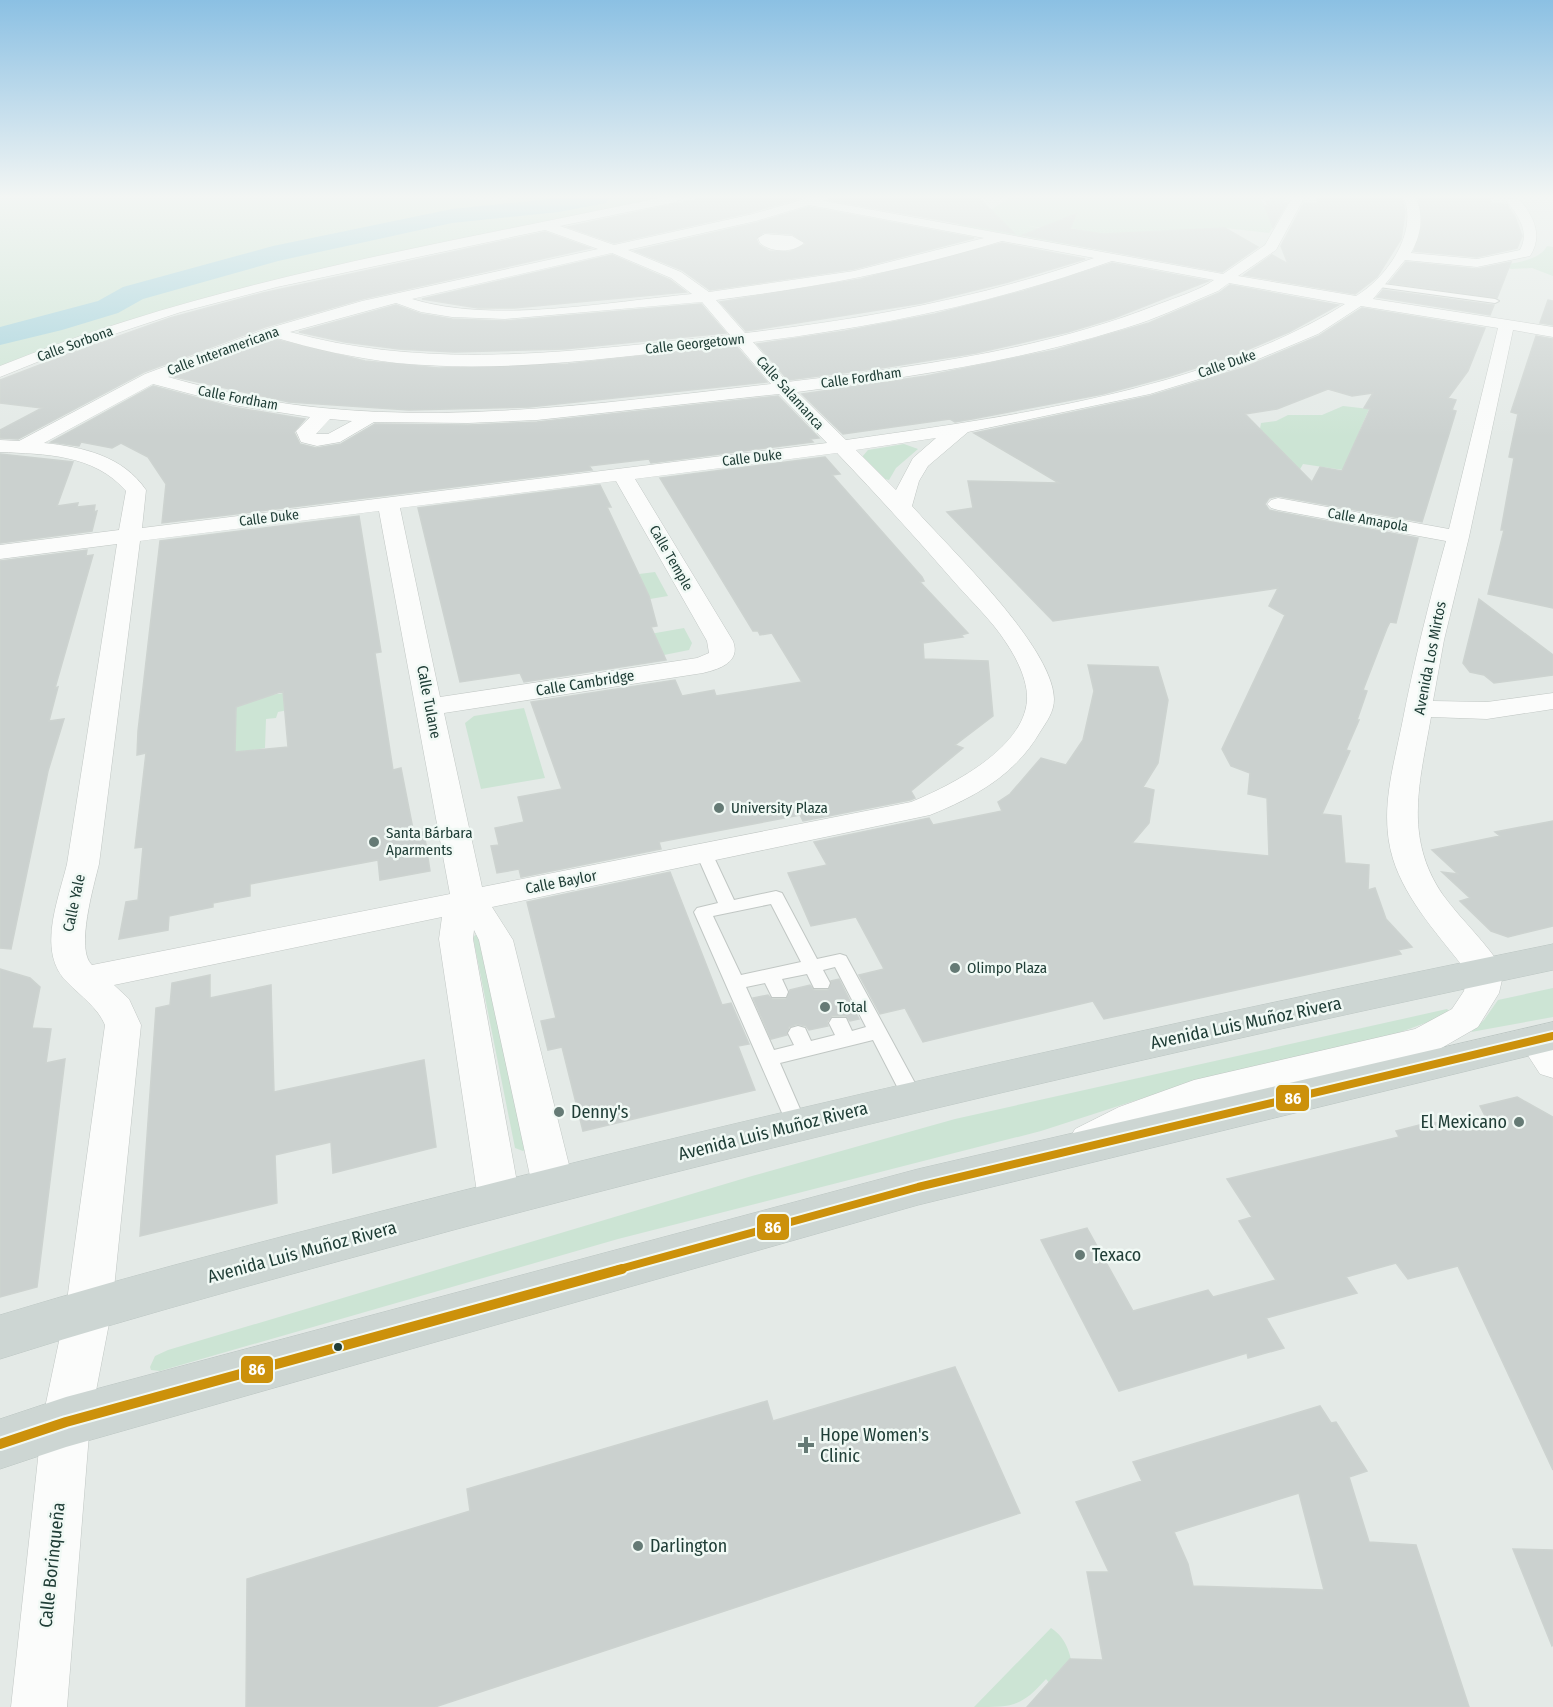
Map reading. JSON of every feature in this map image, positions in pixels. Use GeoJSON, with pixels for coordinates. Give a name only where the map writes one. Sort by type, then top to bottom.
{"type":"FeatureCollection","features":[{"type":"Feature","properties":{"kind":"main road","name":"Avenida Luis Muñoz Rivera"},"geometry":{"type":"LineString","coordinates":[[0,1337],[89,1308],[499,1199],[912,1096],[1553,957]]}},
{"type":"Feature","properties":{"kind":"main road"},"geometry":{"type":"LineString","coordinates":[[0,1444],[66,1422],[899,1192],[1074,1148],[1548,1047]]}},
{"type":"Feature","properties":{"kind":"street","name":"Calle Sorbona"},"geometry":{"type":"LineString","coordinates":[[0,372],[66,345],[176,309],[300,278]]}},
{"type":"Feature","properties":{"kind":"street","name":"Calle Interamericana"},"geometry":{"type":"LineString","coordinates":[[11,446],[151,378],[272,332],[395,299],[489,278]]}},
{"type":"Feature","properties":{"kind":"street","name":"Calle Salamanca"},"geometry":{"type":"LineString","coordinates":[[677,278],[706,297],[783,388],[901,507],[1015,636],[1037,681],[1039,709],[1020,746]]}},
{"type":"Feature","properties":{"kind":"street"},"geometry":{"type":"LineString","coordinates":[[395,299],[411,305],[444,310],[509,314],[706,297],[795,287],[844,278]]}},
{"type":"Feature","properties":{"kind":"street","name":"Calle Georgetown"},"geometry":{"type":"LineString","coordinates":[[272,332],[333,349],[401,358],[440,361],[532,360],[743,339],[872,322],[950,307],[1058,278]]}},
{"type":"Feature","properties":{"kind":"street"},"geometry":{"type":"LineString","coordinates":[[1229,278],[1359,302],[1553,332]]}},
{"type":"Feature","properties":{"kind":"street","name":"Calle Fordham"},"geometry":{"type":"LineString","coordinates":[[151,378],[246,403],[326,412],[434,418],[543,414],[783,388],[918,370],[1044,344],[1159,311],[1229,278]]}},
{"type":"Feature","properties":{"kind":"street","name":"Calle Duke"},"geometry":{"type":"LineString","coordinates":[[0,552],[963,430],[1088,404],[1169,383],[1246,358],[1292,340],[1325,323],[1359,302],[1386,278]]}},
{"type":"Feature","properties":{"kind":"street","name":"Avenida Los Mirtos"},"geometry":{"type":"LineString","coordinates":[[1486,970],[1429,898],[1409,860],[1401,825],[1402,797],[1431,640],[1458,537],[1506,326]]}},
{"type":"Feature","properties":{"kind":"street"},"geometry":{"type":"LineString","coordinates":[[326,412],[305,431],[308,438],[321,440],[340,437],[370,416]]}},
{"type":"Feature","properties":{"kind":"street"},"geometry":{"type":"LineString","coordinates":[[901,507],[908,477],[914,467],[933,450],[963,430]]}},
{"type":"Feature","properties":{"kind":"street","name":"Calle Yale"},"geometry":{"type":"LineString","coordinates":[[11,446],[78,454],[116,468],[129,478],[136,490],[82,864],[67,937],[67,952],[73,968],[116,1008],[123,1025],[89,1308],[66,1422]]}},
{"type":"Feature","properties":{"kind":"street","name":"Calle Temple"},"geometry":{"type":"LineString","coordinates":[[622,474],[720,641]]}},
{"type":"Feature","properties":{"kind":"street","name":"Calle Tulane"},"geometry":{"type":"LineString","coordinates":[[388,503],[431,707],[468,901],[485,920],[496,940],[553,1185]]}},
{"type":"Feature","properties":{"kind":"street","name":"Calle Amapola"},"geometry":{"type":"LineString","coordinates":[[1278,504],[1458,537]]}},
{"type":"Feature","properties":{"kind":"street","name":"Calle Cambridge"},"geometry":{"type":"LineString","coordinates":[[431,707],[703,665],[721,657],[723,649],[720,641]]}},
{"type":"Feature","properties":{"kind":"street"},"geometry":{"type":"LineString","coordinates":[[1420,706],[1474,712],[1553,701]]}},
{"type":"Feature","properties":{"kind":"street","name":"Calle Baylor"},"geometry":{"type":"LineString","coordinates":[[85,980],[919,809],[950,797],[974,784],[1020,746]]}},
{"type":"Feature","properties":{"kind":"street"},"geometry":{"type":"LineString","coordinates":[[468,901],[458,919],[456,939],[499,1199]]}},
{"type":"Feature","properties":{"kind":"street"},"geometry":{"type":"LineString","coordinates":[[1074,1148],[1133,1118],[1208,1091],[1425,1040],[1465,1018],[1481,993],[1486,970]]}},
{"type":"Feature","properties":{"kind":"street","name":"Calle Borinqueña"},"geometry":{"type":"LineString","coordinates":[[39,1707],[66,1422]]}},
{"type":"Feature","properties":{"kind":"lane"},"geometry":{"type":"LineString","coordinates":[[1380,285],[1495,302]]}},
{"type":"Feature","properties":{"kind":"lane"},"geometry":{"type":"LineString","coordinates":[[704,853],[728,906]]}},
{"type":"Feature","properties":{"kind":"lane"},"geometry":{"type":"LineString","coordinates":[[796,1125],[703,912],[776,897],[817,974]]}},
{"type":"Feature","properties":{"kind":"lane"},"geometry":{"type":"LineString","coordinates":[[735,983],[775,984],[817,974],[840,960],[912,1096]]}},
{"type":"Feature","properties":{"kind":"lane"},"geometry":{"type":"LineString","coordinates":[[768,1059],[802,1041],[843,1031],[879,1031]]}},
{"type":"Feature","properties":{"kind":"green space"},"geometry":{"type":"Polygon","coordinates":[[[0,278],[287,278],[164,310],[0,367],[0,278]]]}},
{"type":"Feature","properties":{"kind":"green space"},"geometry":{"type":"Polygon","coordinates":[[[1343,406],[1369,409],[1343,470],[1303,464],[1287,492],[1270,441],[1260,429],[1261,423],[1276,421],[1288,415],[1322,415],[1343,406]]]}},
{"type":"Feature","properties":{"kind":"green space"},"geometry":{"type":"Polygon","coordinates":[[[904,444],[918,449],[896,468],[889,480],[885,479],[862,457],[868,450],[904,444]]]}},
{"type":"Feature","properties":{"kind":"green space"},"geometry":{"type":"Polygon","coordinates":[[[655,572],[668,596],[650,599],[639,574],[655,572]]]}},
{"type":"Feature","properties":{"kind":"green space"},"geometry":{"type":"Polygon","coordinates":[[[684,628],[692,643],[689,650],[644,659],[650,634],[684,628]]]}},
{"type":"Feature","properties":{"kind":"green space"},"geometry":{"type":"Polygon","coordinates":[[[284,693],[288,710],[278,712],[276,718],[266,719],[265,748],[207,758],[220,719],[236,716],[236,700],[284,693]]]}},
{"type":"Feature","properties":{"kind":"green space"},"geometry":{"type":"Polygon","coordinates":[[[524,708],[545,778],[481,789],[465,723],[474,716],[524,708]]]}},
{"type":"Feature","properties":{"kind":"green space"},"geometry":{"type":"Polygon","coordinates":[[[478,933],[525,1150],[523,1151],[515,1148],[473,937],[478,933]]]}},
{"type":"Feature","properties":{"kind":"green space"},"geometry":{"type":"Polygon","coordinates":[[[1553,988],[1553,1017],[1471,1032],[1484,1020],[1498,1000],[1553,988]]]}},
{"type":"Feature","properties":{"kind":"green space"},"geometry":{"type":"Polygon","coordinates":[[[1447,1009],[1449,1011],[1439,1018],[1398,1033],[1205,1078],[1041,1131],[618,1239],[160,1371],[151,1370],[150,1367],[155,1356],[168,1350],[752,1176],[955,1119],[1447,1009]]]}},
{"type":"Feature","properties":{"kind":"green space"},"geometry":{"type":"Polygon","coordinates":[[[1051,1628],[1068,1648],[1073,1675],[1051,1685],[1046,1679],[1023,1700],[1007,1706],[974,1707],[1051,1628]]]}},
{"type":"Feature","properties":{"kind":"building"},"geometry":{"type":"Polygon","coordinates":[[[334,278],[457,278],[362,299],[265,327],[144,372],[18,439],[0,438],[0,430],[42,408],[0,403],[0,380],[170,318],[263,293],[334,278]]]}},
{"type":"Feature","properties":{"kind":"building"},"geometry":{"type":"Polygon","coordinates":[[[514,278],[665,278],[686,292],[514,308],[478,308],[422,299],[514,278]]]}},
{"type":"Feature","properties":{"kind":"building"},"geometry":{"type":"Polygon","coordinates":[[[693,278],[795,278],[710,290],[693,278]]]}},
{"type":"Feature","properties":{"kind":"building"},"geometry":{"type":"Polygon","coordinates":[[[1023,278],[922,303],[746,331],[720,302],[861,279],[1023,278]]]}},
{"type":"Feature","properties":{"kind":"building"},"geometry":{"type":"Polygon","coordinates":[[[1066,278],[1190,278],[1208,281],[1114,318],[1068,332],[976,353],[881,368],[788,380],[757,344],[845,331],[935,314],[1066,278]]]}},
{"type":"Feature","properties":{"kind":"building"},"geometry":{"type":"Polygon","coordinates":[[[1260,278],[1376,278],[1355,294],[1260,278]]]}},
{"type":"Feature","properties":{"kind":"building"},"geometry":{"type":"Polygon","coordinates":[[[1393,278],[1505,278],[1497,298],[1389,283],[1393,278]]]}},
{"type":"Feature","properties":{"kind":"building"},"geometry":{"type":"Polygon","coordinates":[[[1230,285],[1338,305],[1289,332],[1230,357],[1167,377],[1103,394],[955,422],[950,419],[843,434],[802,394],[926,376],[1055,350],[1149,323],[1219,293],[1230,285]]]}},
{"type":"Feature","properties":{"kind":"building"},"geometry":{"type":"Polygon","coordinates":[[[1383,290],[1494,305],[1490,315],[1377,297],[1383,290]]]}},
{"type":"Feature","properties":{"kind":"building"},"geometry":{"type":"Polygon","coordinates":[[[1548,300],[1553,301],[1553,325],[1540,323],[1548,300]]]}},
{"type":"Feature","properties":{"kind":"building"},"geometry":{"type":"Polygon","coordinates":[[[701,304],[726,333],[564,349],[454,352],[399,349],[345,342],[299,332],[396,305],[421,314],[452,319],[505,321],[701,304]]]}},
{"type":"Feature","properties":{"kind":"building"},"geometry":{"type":"Polygon","coordinates":[[[1362,308],[1485,328],[1468,371],[1448,398],[1456,400],[1452,410],[1456,411],[1422,522],[1278,496],[1269,498],[1265,504],[1269,510],[1418,538],[1396,623],[1390,622],[1387,628],[1363,690],[1367,691],[1357,720],[1359,720],[1346,750],[1350,751],[1322,814],[1341,816],[1345,863],[1369,865],[1368,890],[1375,888],[1386,919],[1412,947],[1398,950],[1401,954],[1104,1019],[1093,1001],[923,1042],[905,1008],[880,1014],[859,975],[884,969],[856,917],[811,926],[788,873],[827,865],[814,842],[929,818],[933,825],[1002,811],[998,802],[1010,794],[1041,758],[1066,765],[1083,740],[1094,691],[1088,665],[1158,667],[1168,700],[1158,763],[1143,787],[1154,790],[1149,823],[1132,843],[1269,856],[1267,798],[1248,794],[1250,773],[1231,766],[1222,749],[1285,615],[1269,606],[1278,588],[1053,621],[947,512],[973,508],[968,481],[1059,483],[974,433],[1150,396],[1243,368],[1319,336],[1362,308]],[[1328,389],[1277,409],[1245,414],[1312,482],[1320,467],[1342,471],[1370,409],[1364,408],[1373,393],[1352,396],[1328,389]]]}},
{"type":"Feature","properties":{"kind":"building"},"geometry":{"type":"Polygon","coordinates":[[[1536,336],[1553,339],[1553,608],[1488,594],[1504,530],[1501,530],[1514,458],[1509,457],[1518,414],[1511,412],[1536,336]]]}},
{"type":"Feature","properties":{"kind":"building"},"geometry":{"type":"Polygon","coordinates":[[[273,339],[365,361],[439,368],[568,364],[736,346],[767,382],[529,407],[409,410],[289,402],[175,377],[273,339]]]}},
{"type":"Feature","properties":{"kind":"building"},"geometry":{"type":"Polygon","coordinates":[[[153,386],[232,407],[305,419],[294,432],[300,444],[316,448],[341,444],[375,424],[468,425],[537,422],[778,396],[819,438],[810,439],[813,442],[651,463],[649,459],[589,466],[592,470],[162,523],[166,484],[148,457],[121,443],[112,448],[81,442],[79,446],[51,442],[153,386]]]}},
{"type":"Feature","properties":{"kind":"building"},"geometry":{"type":"Polygon","coordinates":[[[0,454],[73,462],[57,506],[78,503],[77,507],[95,505],[94,512],[97,511],[92,531],[0,543],[0,454]]]}},
{"type":"Feature","properties":{"kind":"building"},"geometry":{"type":"Polygon","coordinates":[[[825,457],[840,474],[832,475],[922,577],[924,581],[920,582],[968,633],[961,635],[963,637],[923,643],[924,659],[988,661],[993,716],[955,745],[963,748],[911,791],[915,798],[910,800],[803,821],[800,815],[659,842],[661,849],[521,877],[519,869],[497,873],[491,846],[499,845],[495,828],[524,822],[518,797],[562,789],[531,702],[675,680],[682,696],[714,690],[716,696],[802,682],[772,633],[760,635],[758,631],[753,631],[660,478],[825,457]]]}},
{"type":"Feature","properties":{"kind":"building"},"geometry":{"type":"Polygon","coordinates":[[[600,485],[611,507],[607,507],[649,596],[657,626],[651,627],[666,660],[524,682],[520,673],[460,682],[418,508],[600,485]]]}},
{"type":"Feature","properties":{"kind":"building"},"geometry":{"type":"Polygon","coordinates":[[[359,516],[381,652],[375,653],[393,770],[401,768],[414,834],[424,832],[430,871],[380,880],[378,860],[250,884],[250,896],[213,903],[213,907],[169,916],[168,930],[119,939],[126,902],[138,900],[143,847],[135,848],[146,753],[137,755],[138,731],[160,541],[359,516]],[[283,691],[236,707],[235,752],[288,747],[283,691]]]}},
{"type":"Feature","properties":{"kind":"building"},"geometry":{"type":"Polygon","coordinates":[[[87,550],[86,556],[93,555],[55,688],[58,687],[49,721],[64,719],[48,771],[11,949],[0,948],[0,561],[87,550]]]}},
{"type":"Feature","properties":{"kind":"building"},"geometry":{"type":"Polygon","coordinates":[[[1479,599],[1553,655],[1553,675],[1494,683],[1484,675],[1470,672],[1463,663],[1479,599]]]}},
{"type":"Feature","properties":{"kind":"building"},"geometry":{"type":"Polygon","coordinates":[[[1553,821],[1553,926],[1508,937],[1491,931],[1460,901],[1470,898],[1442,872],[1458,874],[1432,850],[1500,836],[1495,832],[1553,821]]]}},
{"type":"Feature","properties":{"kind":"building"},"geometry":{"type":"Polygon","coordinates":[[[670,872],[722,1005],[731,1003],[749,1044],[738,1046],[755,1090],[583,1131],[562,1047],[548,1050],[541,1021],[556,1018],[527,902],[670,872]]]}},
{"type":"Feature","properties":{"kind":"building"},"geometry":{"type":"Polygon","coordinates":[[[0,969],[30,978],[40,987],[32,1028],[51,1029],[46,1063],[65,1059],[37,1287],[0,1297],[0,969]]]}},
{"type":"Feature","properties":{"kind":"building"},"geometry":{"type":"Polygon","coordinates":[[[210,975],[210,998],[271,985],[274,1092],[424,1060],[436,1147],[333,1173],[331,1142],[275,1155],[277,1203],[140,1236],[156,1008],[170,1005],[172,983],[210,975]]]}},
{"type":"Feature","properties":{"kind":"building"},"geometry":{"type":"Polygon","coordinates":[[[839,979],[859,1019],[850,1021],[846,1016],[832,1016],[827,1022],[828,1026],[809,1030],[806,1026],[797,1024],[789,1027],[787,1035],[771,1039],[753,998],[768,995],[772,999],[786,999],[790,990],[810,985],[814,990],[828,990],[831,981],[839,979]]]}},
{"type":"Feature","properties":{"kind":"building"},"geometry":{"type":"Polygon","coordinates":[[[1517,1097],[1553,1117],[1553,1470],[1458,1266],[1408,1279],[1396,1263],[1346,1277],[1357,1293],[1266,1318],[1284,1348],[1248,1358],[1247,1353],[1119,1391],[1041,1240],[1087,1228],[1133,1311],[1208,1290],[1213,1297],[1276,1280],[1239,1221],[1252,1217],[1227,1179],[1399,1137],[1396,1131],[1431,1122],[1479,1128],[1476,1120],[1487,1120],[1480,1106],[1517,1097]]]}},
{"type":"Feature","properties":{"kind":"building","name":"Darlington"},"geometry":{"type":"Polygon","coordinates":[[[955,1367],[1020,1513],[435,1707],[246,1707],[247,1579],[470,1511],[467,1489],[767,1401],[773,1421],[955,1367]]]}},
{"type":"Feature","properties":{"kind":"building"},"geometry":{"type":"Polygon","coordinates":[[[1320,1406],[1331,1423],[1336,1422],[1367,1471],[1349,1477],[1369,1542],[1416,1545],[1469,1707],[1027,1707],[1070,1659],[1103,1660],[1087,1572],[1109,1572],[1076,1502],[1142,1481],[1133,1462],[1320,1406]],[[1299,1493],[1174,1532],[1188,1564],[1193,1586],[1324,1590],[1299,1493]]]}},
{"type":"Feature","properties":{"kind":"building"},"geometry":{"type":"Polygon","coordinates":[[[1513,1549],[1553,1550],[1552,1646],[1513,1549]]]}},
{"type":"Feature","properties":{"kind":"waterway"},"geometry":{"type":"LineString","coordinates":[[0,336],[52,324],[108,307],[133,293],[188,278]]}},
{"type":"Feature","properties":{"kind":"transit line","name":"86"},"geometry":{"type":"LineString","coordinates":[[0,1444],[66,1422],[918,1187],[1553,1036]]}},
{"type":"Feature","properties":{"kind":"place","name":"University Plaza"},"geometry":{"type":"Point","coordinates":[719,808]}},
{"type":"Feature","properties":{"kind":"place","name":"Santa Bárbara Aparments"},"geometry":{"type":"Point","coordinates":[374,842]}},
{"type":"Feature","properties":{"kind":"place","name":"Olimpo Plaza"},"geometry":{"type":"Point","coordinates":[955,968]}},
{"type":"Feature","properties":{"kind":"place","name":"Total"},"geometry":{"type":"Point","coordinates":[825,1007]}},
{"type":"Feature","properties":{"kind":"place","name":"Denny's"},"geometry":{"type":"Point","coordinates":[559,1112]}},
{"type":"Feature","properties":{"kind":"place","name":"El Mexicano"},"geometry":{"type":"Point","coordinates":[1519,1122]}},
{"type":"Feature","properties":{"kind":"place","name":"Texaco"},"geometry":{"type":"Point","coordinates":[1080,1255]}},
{"type":"Feature","properties":{"kind":"place","name":"Hope Women's Clinic"},"geometry":{"type":"Point","coordinates":[806,1445]}},
{"type":"Feature","properties":{"kind":"place","name":"Darlington"},"geometry":{"type":"Point","coordinates":[638,1546]}}]}
